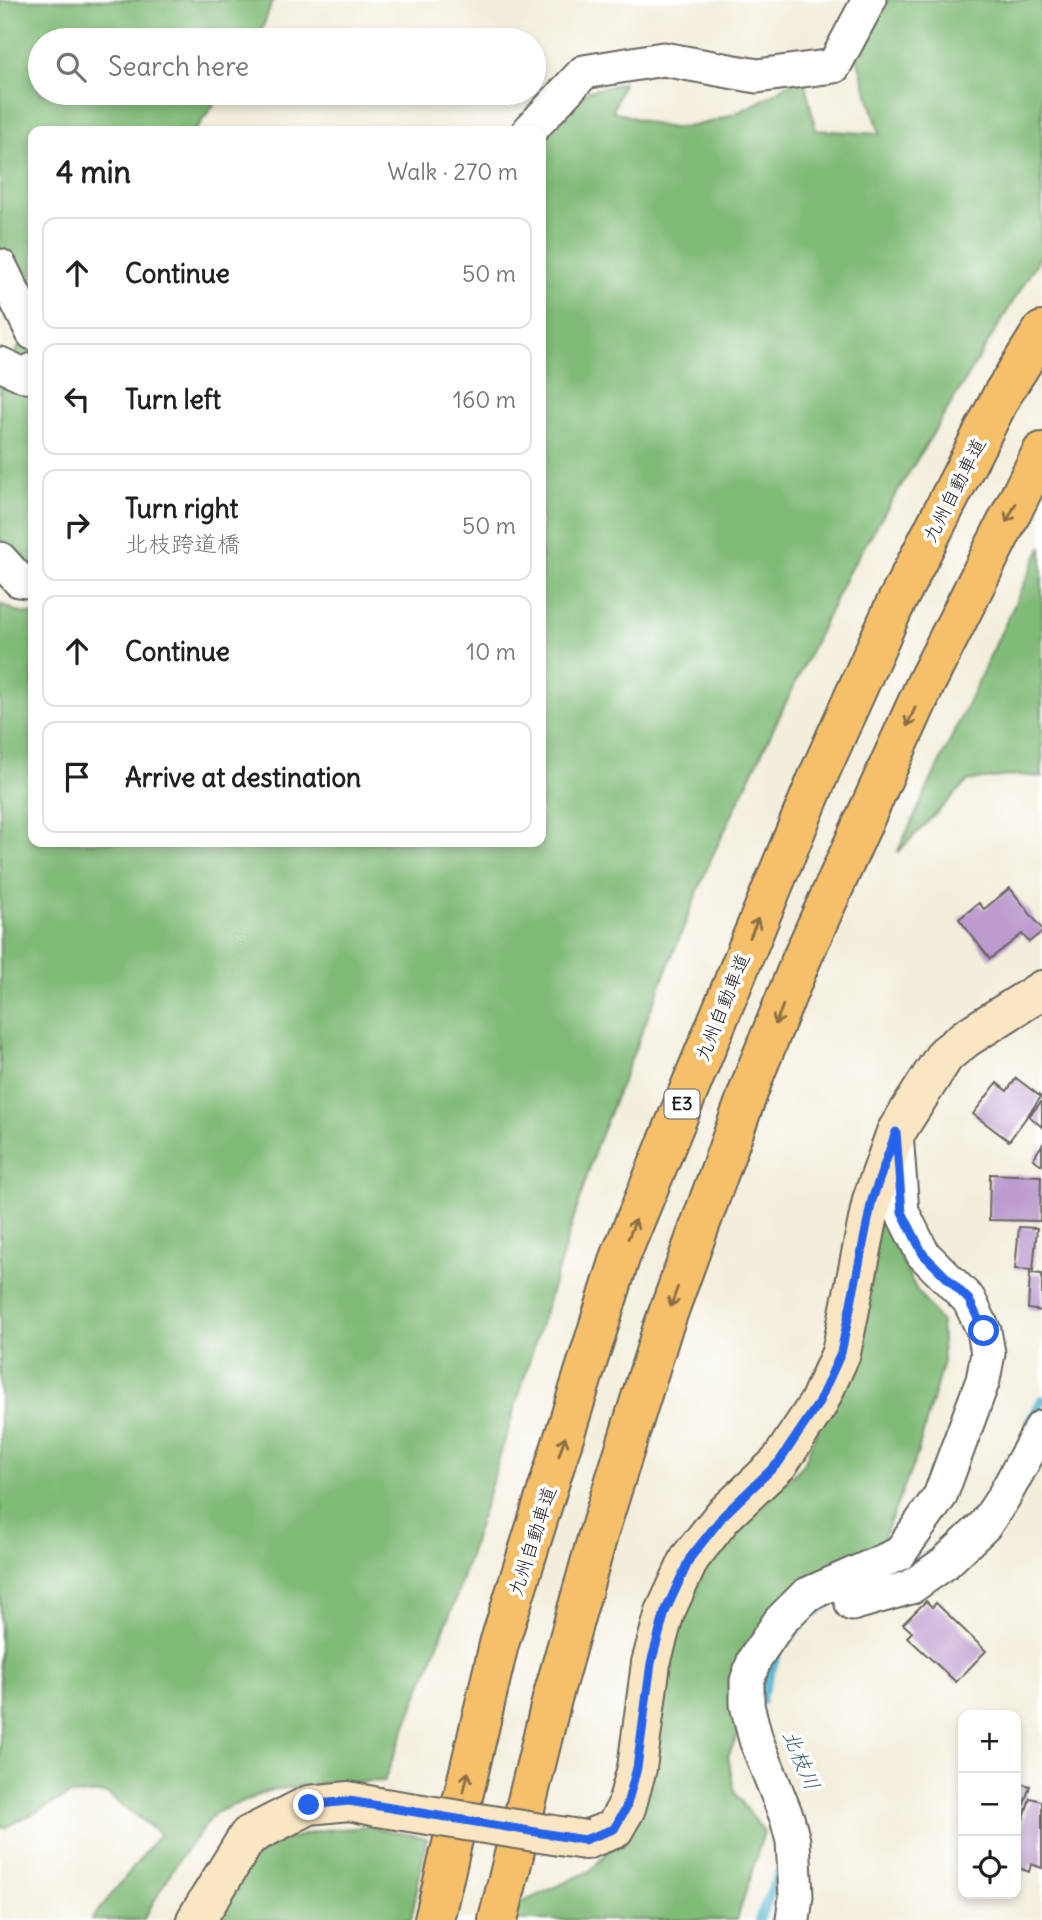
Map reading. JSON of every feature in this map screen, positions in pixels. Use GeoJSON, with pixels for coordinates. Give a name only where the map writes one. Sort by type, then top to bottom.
{"type":"FeatureCollection","features":[{"type":"Feature","properties":{"kind":"highway","name":"九州自動車道"},"geometry":{"type":"LineString","coordinates":[[434,1920],[499,1644],[621,1255],[809,797],[894,607],[1002,395],[1042,331]]}},
{"type":"Feature","properties":{"kind":"highway"},"geometry":{"type":"LineString","coordinates":[[498,1920],[552,1699],[598,1535],[662,1330],[756,1072],[802,958],[920,695],[1042,452]]}},
{"type":"Feature","properties":{"kind":"street"},"geometry":{"type":"LineString","coordinates":[[533,126],[584,72],[663,59],[757,76],[834,66],[870,0]]}},
{"type":"Feature","properties":{"kind":"street"},"geometry":{"type":"LineString","coordinates":[[0,266],[28,323]]}},
{"type":"Feature","properties":{"kind":"street"},"geometry":{"type":"LineString","coordinates":[[0,364],[26,376],[28,374]]}},
{"type":"Feature","properties":{"kind":"street"},"geometry":{"type":"LineString","coordinates":[[0,559],[19,580],[28,581]]}},
{"type":"Feature","properties":{"kind":"street"},"geometry":{"type":"LineString","coordinates":[[196,1920],[248,1836],[309,1805],[349,1801],[584,1840],[614,1829],[626,1808],[637,1768],[651,1663],[665,1612],[690,1558],[723,1516],[779,1462],[818,1404],[841,1353],[872,1200],[896,1132],[945,1055],[966,1038],[1042,990]]}},
{"type":"Feature","properties":{"kind":"street"},"geometry":{"type":"LineString","coordinates":[[793,1920],[796,1895],[793,1841],[787,1818],[756,1740],[747,1705],[747,1681],[755,1658],[780,1621],[806,1595],[899,1554],[940,1496],[984,1380],[988,1353],[984,1331],[969,1300],[923,1254],[902,1212],[896,1132]]}},
{"type":"Feature","properties":{"kind":"street"},"geometry":{"type":"LineString","coordinates":[[845,1578],[852,1604],[911,1587],[945,1563],[991,1516],[1042,1427]]}},
{"type":"Feature","properties":{"kind":"green space"},"geometry":{"type":"Polygon","coordinates":[[[0,0],[273,0],[262,28],[28,28],[28,105],[213,105],[199,126],[28,126],[28,325],[0,250],[0,0]]]}},
{"type":"Feature","properties":{"kind":"green space"},"geometry":{"type":"Polygon","coordinates":[[[876,0],[1042,0],[1042,254],[848,573],[710,861],[596,1147],[454,1604],[384,1781],[321,1783],[268,1791],[215,1813],[176,1864],[143,1920],[91,1920],[160,1834],[106,1793],[70,1795],[4,1828],[0,1827],[0,604],[28,614],[28,847],[546,847],[546,126],[530,126],[589,91],[623,83],[613,111],[662,126],[693,126],[743,110],[803,74],[816,130],[880,134],[855,51],[876,0]]]}},
{"type":"Feature","properties":{"kind":"green space"},"geometry":{"type":"Polygon","coordinates":[[[28,330],[28,576],[0,564],[0,359],[13,357],[28,330]]]}},
{"type":"Feature","properties":{"kind":"green space"},"geometry":{"type":"Polygon","coordinates":[[[1042,546],[1042,777],[1017,775],[968,781],[897,853],[1042,546]]]}},
{"type":"Feature","properties":{"kind":"green space"},"geometry":{"type":"Polygon","coordinates":[[[878,1213],[916,1289],[941,1322],[943,1362],[917,1455],[875,1559],[809,1616],[773,1660],[728,1756],[735,1793],[764,1832],[737,1920],[510,1920],[512,1907],[590,1871],[629,1829],[659,1665],[707,1564],[804,1464],[826,1405],[878,1213]]]}},
{"type":"Feature","properties":{"kind":"green space"},"geometry":{"type":"Polygon","coordinates":[[[370,1827],[427,1838],[411,1920],[210,1920],[244,1864],[283,1840],[324,1830],[370,1827]]]}},
{"type":"Feature","properties":{"kind":"building"},"geometry":{"type":"Polygon","coordinates":[[[1010,888],[1042,932],[1029,942],[1022,934],[990,959],[959,919],[979,903],[984,909],[1010,888]]]}},
{"type":"Feature","properties":{"kind":"building"},"geometry":{"type":"Polygon","coordinates":[[[1016,1078],[1041,1097],[1009,1141],[973,1114],[997,1083],[1007,1091],[1016,1078]]]}},
{"type":"Feature","properties":{"kind":"building"},"geometry":{"type":"Polygon","coordinates":[[[1042,1101],[1042,1127],[1029,1116],[1042,1101]]]}},
{"type":"Feature","properties":{"kind":"building"},"geometry":{"type":"Polygon","coordinates":[[[1042,1145],[1042,1165],[1033,1159],[1042,1145]]]}},
{"type":"Feature","properties":{"kind":"building"},"geometry":{"type":"Polygon","coordinates":[[[990,1174],[1041,1176],[1040,1221],[989,1220],[990,1174]]]}},
{"type":"Feature","properties":{"kind":"building"},"geometry":{"type":"Polygon","coordinates":[[[1019,1227],[1037,1228],[1033,1270],[1015,1269],[1019,1227]]]}},
{"type":"Feature","properties":{"kind":"building"},"geometry":{"type":"Polygon","coordinates":[[[1030,1273],[1042,1274],[1042,1311],[1028,1309],[1030,1273]]]}},
{"type":"Feature","properties":{"kind":"building"},"geometry":{"type":"Polygon","coordinates":[[[926,1601],[932,1607],[936,1603],[986,1651],[956,1682],[907,1637],[912,1632],[903,1624],[926,1601]]]}},
{"type":"Feature","properties":{"kind":"building"},"geometry":{"type":"Polygon","coordinates":[[[1021,1783],[1030,1786],[1021,1812],[1021,1783]]]}},
{"type":"Feature","properties":{"kind":"building"},"geometry":{"type":"Polygon","coordinates":[[[1030,1798],[1042,1801],[1042,1868],[1031,1864],[1029,1872],[1021,1869],[1021,1826],[1030,1798]]]}},
{"type":"Feature","properties":{"kind":"waterway","name":"北枝川"},"geometry":{"type":"LineString","coordinates":[[1030,1422],[1042,1400]]}},
{"type":"Feature","properties":{"kind":"waterway","name":"北枝川"},"geometry":{"type":"LineString","coordinates":[[885,1580],[927,1557]]}},
{"type":"Feature","properties":{"kind":"waterway","name":"北枝川"},"geometry":{"type":"LineString","coordinates":[[761,1701],[778,1651],[808,1616],[830,1601]]}},
{"type":"Feature","properties":{"kind":"waterway","name":"北枝川"},"geometry":{"type":"LineString","coordinates":[[759,1920],[782,1866]]}},
{"type":"Feature","properties":{"kind":"route"},"geometry":{"type":"LineString","coordinates":[[309,1805],[349,1801],[584,1840],[614,1829],[626,1808],[637,1768],[651,1663],[665,1612],[690,1558],[723,1516],[779,1462],[818,1404],[841,1353],[872,1200],[896,1132],[902,1212],[923,1254],[937,1271],[969,1300],[984,1331]]}}]}
